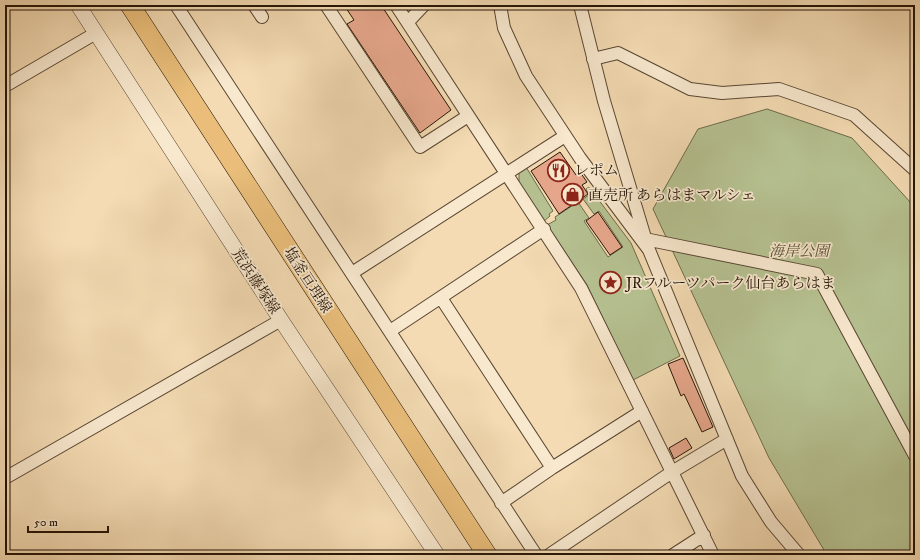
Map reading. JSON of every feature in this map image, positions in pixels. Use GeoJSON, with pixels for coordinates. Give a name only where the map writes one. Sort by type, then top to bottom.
{"type":"FeatureCollection","features":[{"type":"Feature","properties":{"kind":"main road","name":"塩釜亘理線"},"geometry":{"type":"LineString","coordinates":[[130,5],[487,555]]}},
{"type":"Feature","properties":{"kind":"street","name":"荒浜藤塚線"},"geometry":{"type":"LineString","coordinates":[[78,5],[281,320],[438,555]]}},
{"type":"Feature","properties":{"kind":"street"},"geometry":{"type":"LineString","coordinates":[[176,5],[536,555]]}},
{"type":"Feature","properties":{"kind":"street"},"geometry":{"type":"LineString","coordinates":[[254,5],[262,17]]}},
{"type":"Feature","properties":{"kind":"street"},"geometry":{"type":"LineString","coordinates":[[326,5],[420,147],[468,116]]}},
{"type":"Feature","properties":{"kind":"street"},"geometry":{"type":"LineString","coordinates":[[396,5],[544,229],[581,288],[713,555]]}},
{"type":"Feature","properties":{"kind":"street"},"geometry":{"type":"LineString","coordinates":[[408,22],[424,5]]}},
{"type":"Feature","properties":{"kind":"street"},"geometry":{"type":"LineString","coordinates":[[500,5],[504,28],[516,57],[541,101],[565,136],[647,245],[817,274],[915,456]]}},
{"type":"Feature","properties":{"kind":"street"},"geometry":{"type":"LineString","coordinates":[[580,5],[593,59],[647,245],[742,476],[771,522],[799,555]]}},
{"type":"Feature","properties":{"kind":"street"},"geometry":{"type":"LineString","coordinates":[[5,86],[96,33]]}},
{"type":"Feature","properties":{"kind":"street"},"geometry":{"type":"LineString","coordinates":[[593,59],[618,53],[690,89],[722,93],[779,89],[854,115],[915,170]]}},
{"type":"Feature","properties":{"kind":"street"},"geometry":{"type":"LineString","coordinates":[[352,274],[565,136]]}},
{"type":"Feature","properties":{"kind":"street"},"geometry":{"type":"LineString","coordinates":[[390,331],[544,229]]}},
{"type":"Feature","properties":{"kind":"street"},"geometry":{"type":"LineString","coordinates":[[441,298],[552,468]]}},
{"type":"Feature","properties":{"kind":"street"},"geometry":{"type":"LineString","coordinates":[[5,478],[281,320]]}},
{"type":"Feature","properties":{"kind":"street"},"geometry":{"type":"LineString","coordinates":[[501,503],[552,468],[642,412]]}},
{"type":"Feature","properties":{"kind":"street"},"geometry":{"type":"LineString","coordinates":[[549,555],[672,472],[727,439]]}},
{"type":"Feature","properties":{"kind":"street"},"geometry":{"type":"LineString","coordinates":[[673,555],[704,535]]}},
{"type":"Feature","properties":{"kind":"green space","name":"海岸公園"},"geometry":{"type":"Polygon","coordinates":[[[767,109],[852,138],[911,203],[915,215],[915,555],[827,555],[769,458],[653,209],[698,129],[767,109]]]}},
{"type":"Feature","properties":{"kind":"green space"},"geometry":{"type":"Polygon","coordinates":[[[526,167],[553,211],[544,221],[519,183],[519,173],[526,167]]]}},
{"type":"Feature","properties":{"kind":"green space"},"geometry":{"type":"Polygon","coordinates":[[[589,187],[631,243],[680,356],[633,380],[587,285],[547,225],[556,220],[555,217],[578,202],[589,218],[584,221],[608,257],[623,247],[599,211],[594,214],[583,199],[589,195],[586,189],[589,187]]]}},
{"type":"Feature","properties":{"kind":"building"},"geometry":{"type":"Polygon","coordinates":[[[344,5],[381,5],[451,110],[420,133],[347,24],[354,20],[344,5]]]}},
{"type":"Feature","properties":{"kind":"building"},"geometry":{"type":"Polygon","coordinates":[[[560,152],[576,175],[580,172],[587,182],[582,185],[588,194],[559,214],[531,171],[560,152]]]}},
{"type":"Feature","properties":{"kind":"building"},"geometry":{"type":"Polygon","coordinates":[[[598,212],[622,247],[610,255],[586,221],[598,212]]]}},
{"type":"Feature","properties":{"kind":"building"},"geometry":{"type":"Polygon","coordinates":[[[683,358],[713,427],[702,432],[684,394],[681,396],[668,364],[683,358]]]}},
{"type":"Feature","properties":{"kind":"building"},"geometry":{"type":"Polygon","coordinates":[[[686,438],[692,448],[674,459],[669,448],[686,438]]]}},
{"type":"Feature","properties":{"kind":"place","name":"レポム"},"geometry":{"type":"Point","coordinates":[559,170]}},
{"type":"Feature","properties":{"kind":"place","name":"直売所 あらはまマルシェ"},"geometry":{"type":"Point","coordinates":[573,195]}},
{"type":"Feature","properties":{"kind":"place","name":"JRフルーツパーク仙台あらはま"},"geometry":{"type":"Point","coordinates":[611,283]}}]}
